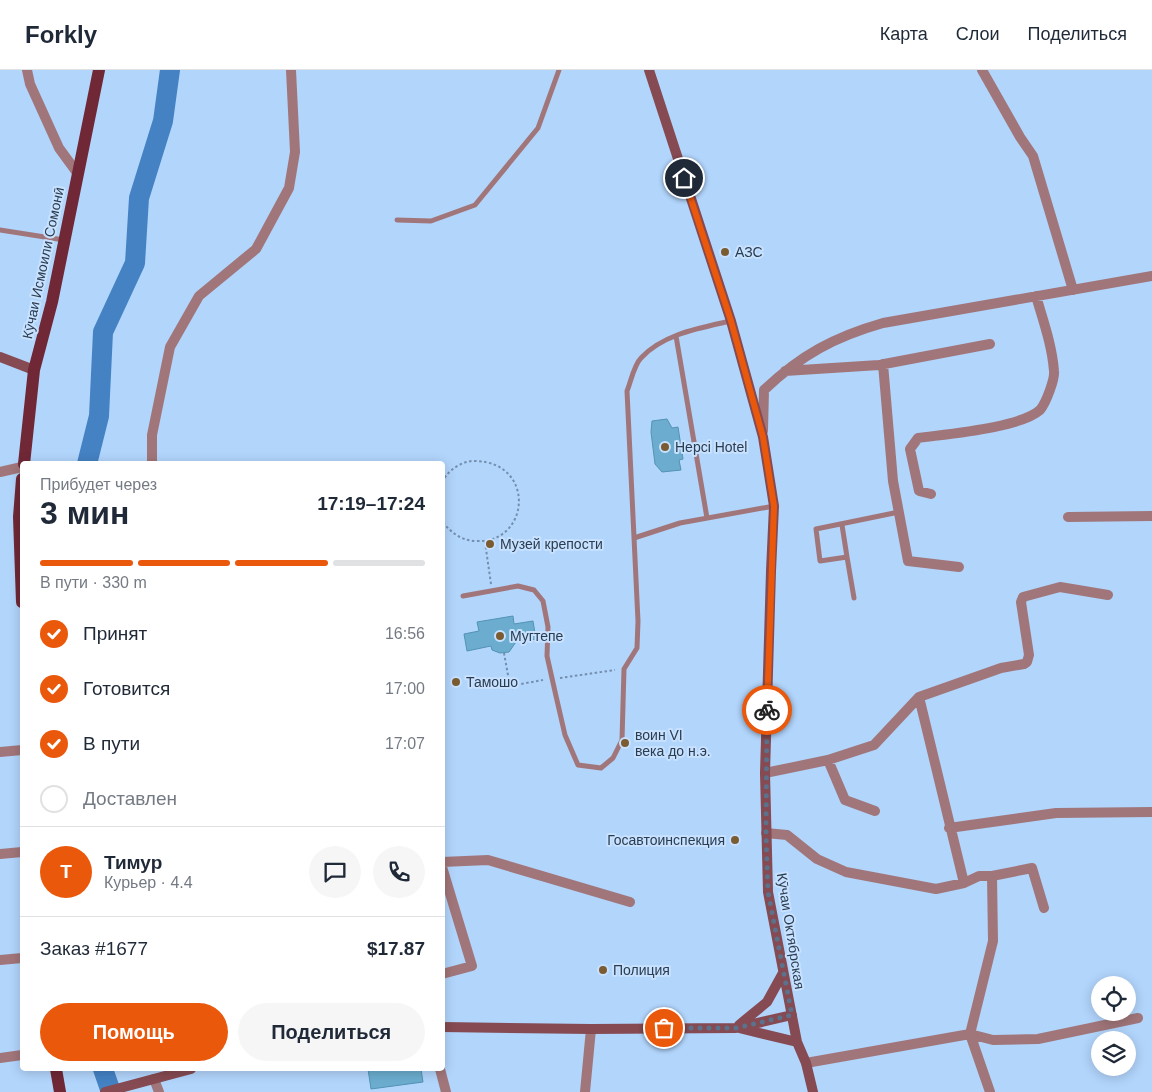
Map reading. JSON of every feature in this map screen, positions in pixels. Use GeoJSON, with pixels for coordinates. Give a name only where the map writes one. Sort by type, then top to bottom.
{"type":"FeatureCollection","features":[{"type":"Feature","properties":{"kind":"main road","name":"Кӯчаи Исмоили Сомонӣ"},"geometry":{"type":"LineString","coordinates":[[23,461],[34,370],[52,302],[99,70]]}},
{"type":"Feature","properties":{"kind":"main road","name":"Кӯчаи Октябрская"},"geometry":{"type":"LineString","coordinates":[[648,70],[731,321],[763,437],[774,506],[770,580],[766,773],[768,892],[797,1042],[806,1063],[813,1092]]}},
{"type":"Feature","properties":{"kind":"main road"},"geometry":{"type":"LineString","coordinates":[[0,357],[34,370]]}},
{"type":"Feature","properties":{"kind":"main road"},"geometry":{"type":"LineString","coordinates":[[20,504],[20,545]]}},
{"type":"Feature","properties":{"kind":"main road"},"geometry":{"type":"LineString","coordinates":[[736,1028],[767,1002],[783,973]]}},
{"type":"Feature","properties":{"kind":"main road"},"geometry":{"type":"LineString","coordinates":[[445,1028],[736,1028],[792,1015]]}},
{"type":"Feature","properties":{"kind":"main road"},"geometry":{"type":"LineString","coordinates":[[736,1028],[797,1042]]}},
{"type":"Feature","properties":{"kind":"main road"},"geometry":{"type":"LineString","coordinates":[[56,1071],[60,1092]]}},
{"type":"Feature","properties":{"kind":"main road"},"geometry":{"type":"LineString","coordinates":[[105,1092],[184,1071]]}},
{"type":"Feature","properties":{"kind":"street"},"geometry":{"type":"LineString","coordinates":[[27,70],[30,84],[59,148],[78,174]]}},
{"type":"Feature","properties":{"kind":"street"},"geometry":{"type":"LineString","coordinates":[[152,461],[152,435],[170,347],[199,296],[256,248],[289,188],[295,152],[292,70]]}},
{"type":"Feature","properties":{"kind":"street"},"geometry":{"type":"LineString","coordinates":[[982,70],[1020,137],[1034,156],[1073,290]]}},
{"type":"Feature","properties":{"kind":"street"},"geometry":{"type":"LineString","coordinates":[[763,437],[764,390],[784,371],[821,346],[854,331],[883,323],[1152,276]]}},
{"type":"Feature","properties":{"kind":"street"},"geometry":{"type":"LineString","coordinates":[[931,494],[919,491],[916,480],[910,449],[918,438],[1024,420],[1041,409],[1050,389],[1054,373],[1051,350],[1036,296]]}},
{"type":"Feature","properties":{"kind":"street"},"geometry":{"type":"LineString","coordinates":[[784,371],[883,364],[990,344]]}},
{"type":"Feature","properties":{"kind":"street"},"geometry":{"type":"LineString","coordinates":[[883,364],[893,481],[908,561],[959,567]]}},
{"type":"Feature","properties":{"kind":"street"},"geometry":{"type":"LineString","coordinates":[[0,472],[20,466]]}},
{"type":"Feature","properties":{"kind":"street"},"geometry":{"type":"LineString","coordinates":[[1068,517],[1152,516]]}},
{"type":"Feature","properties":{"kind":"street"},"geometry":{"type":"LineString","coordinates":[[766,773],[828,760],[874,745],[919,697],[1001,668],[1027,662],[1029,655],[1021,602],[1023,597],[1060,587],[1108,595]]}},
{"type":"Feature","properties":{"kind":"street"},"geometry":{"type":"LineString","coordinates":[[919,697],[964,883]]}},
{"type":"Feature","properties":{"kind":"street"},"geometry":{"type":"LineString","coordinates":[[0,752],[20,750]]}},
{"type":"Feature","properties":{"kind":"street"},"geometry":{"type":"LineString","coordinates":[[828,760],[845,800],[875,810]]}},
{"type":"Feature","properties":{"kind":"street"},"geometry":{"type":"LineString","coordinates":[[950,828],[1056,813],[1152,812]]}},
{"type":"Feature","properties":{"kind":"street"},"geometry":{"type":"LineString","coordinates":[[766,833],[787,835],[817,858],[846,872],[936,889],[964,883],[979,876],[992,876],[1032,868],[1044,908]]}},
{"type":"Feature","properties":{"kind":"street"},"geometry":{"type":"LineString","coordinates":[[0,854],[20,852]]}},
{"type":"Feature","properties":{"kind":"street"},"geometry":{"type":"LineString","coordinates":[[445,862],[488,860],[630,902]]}},
{"type":"Feature","properties":{"kind":"street"},"geometry":{"type":"LineString","coordinates":[[990,1092],[970,1034],[993,941],[992,876]]}},
{"type":"Feature","properties":{"kind":"street"},"geometry":{"type":"LineString","coordinates":[[445,877],[472,966],[445,973]]}},
{"type":"Feature","properties":{"kind":"street"},"geometry":{"type":"LineString","coordinates":[[0,960],[20,958]]}},
{"type":"Feature","properties":{"kind":"street"},"geometry":{"type":"LineString","coordinates":[[806,1063],[970,1034],[993,1040],[1038,1039],[1138,1018]]}},
{"type":"Feature","properties":{"kind":"street"},"geometry":{"type":"LineString","coordinates":[[585,1092],[591,1029]]}},
{"type":"Feature","properties":{"kind":"street"},"geometry":{"type":"LineString","coordinates":[[0,1058],[20,1055]]}},
{"type":"Feature","properties":{"kind":"street"},"geometry":{"type":"LineString","coordinates":[[441,1071],[446,1092]]}},
{"type":"Feature","properties":{"kind":"street"},"geometry":{"type":"LineString","coordinates":[[154,1079],[159,1092]]}},
{"type":"Feature","properties":{"kind":"lane"},"geometry":{"type":"LineString","coordinates":[[397,220],[431,221],[474,205],[538,128],[559,70]]}},
{"type":"Feature","properties":{"kind":"lane"},"geometry":{"type":"LineString","coordinates":[[0,230],[64,240]]}},
{"type":"Feature","properties":{"kind":"lane"},"geometry":{"type":"LineString","coordinates":[[464,596],[518,586],[534,590],[543,601],[548,627],[547,656],[566,735],[578,765],[600,768],[613,758],[622,740],[624,669],[636,648],[638,621],[627,391],[640,359],[658,344],[694,330],[731,321]]}},
{"type":"Feature","properties":{"kind":"lane"},"geometry":{"type":"LineString","coordinates":[[676,336],[707,518]]}},
{"type":"Feature","properties":{"kind":"lane"},"geometry":{"type":"LineString","coordinates":[[634,538],[680,523],[774,506]]}},
{"type":"Feature","properties":{"kind":"lane"},"geometry":{"type":"LineString","coordinates":[[847,557],[820,561],[816,529],[899,512]]}},
{"type":"Feature","properties":{"kind":"lane"},"geometry":{"type":"LineString","coordinates":[[842,525],[854,598]]}},
{"type":"Feature","properties":{"kind":"path"},"geometry":{"type":"LineString","coordinates":[[445,477],[457,466],[472,460],[488,461],[503,468],[514,480],[519,495],[518,511],[512,525],[500,536],[484,542],[468,541],[454,534],[445,524]]}},
{"type":"Feature","properties":{"kind":"path"},"geometry":{"type":"LineString","coordinates":[[484,542],[492,591]]}},
{"type":"Feature","properties":{"kind":"path"},"geometry":{"type":"LineString","coordinates":[[504,653],[510,686],[624,669]]}},
{"type":"Feature","properties":{"kind":"building"},"geometry":{"type":"Polygon","coordinates":[[[667,419],[672,428],[678,427],[683,459],[679,460],[681,470],[662,472],[655,464],[651,432],[652,421],[667,419]]]}},
{"type":"Feature","properties":{"kind":"building","name":"Мугтепе"},"geometry":{"type":"Polygon","coordinates":[[[513,616],[514,624],[533,621],[536,639],[516,642],[509,652],[500,653],[492,650],[491,646],[467,651],[464,634],[479,631],[477,622],[513,616]]]}},
{"type":"Feature","properties":{"kind":"building"},"geometry":{"type":"Polygon","coordinates":[[[368,1071],[421,1071],[423,1082],[371,1089],[368,1071]]]}},
{"type":"Feature","properties":{"kind":"waterway"},"geometry":{"type":"LineString","coordinates":[[88,461],[99,416],[103,332],[135,263],[139,198],[163,121],[170,70]]}},
{"type":"Feature","properties":{"kind":"waterway"},"geometry":{"type":"LineString","coordinates":[[104,1071],[111,1092]]}},
{"type":"Feature","properties":{"kind":"way so far"},"geometry":{"type":"LineString","coordinates":[[664,1028],[736,1028],[792,1015],[768,892],[766,833],[767,710]]}},
{"type":"Feature","properties":{"kind":"place","name":"АЗС"},"geometry":{"type":"Point","coordinates":[725,252]}},
{"type":"Feature","properties":{"kind":"place","name":"Hepci Hotel"},"geometry":{"type":"Point","coordinates":[665,447]}},
{"type":"Feature","properties":{"kind":"place","name":"Музей крепости"},"geometry":{"type":"Point","coordinates":[490,544]}},
{"type":"Feature","properties":{"kind":"place","name":"Мугтепе"},"geometry":{"type":"Point","coordinates":[500,636]}},
{"type":"Feature","properties":{"kind":"place","name":"Тамошо"},"geometry":{"type":"Point","coordinates":[456,682]}},
{"type":"Feature","properties":{"kind":"place","name":"воин VI века до н.э."},"geometry":{"type":"Point","coordinates":[625,743]}},
{"type":"Feature","properties":{"kind":"place","name":"Госавтоинспекция"},"geometry":{"type":"Point","coordinates":[735,840]}},
{"type":"Feature","properties":{"kind":"place","name":"Полиция"},"geometry":{"type":"Point","coordinates":[603,970]}},
{"type":"Feature","properties":{"kind":"route"},"geometry":{"type":"LineString","coordinates":[[684,178],[731,321],[763,437],[774,506],[767,710]]}}]}
